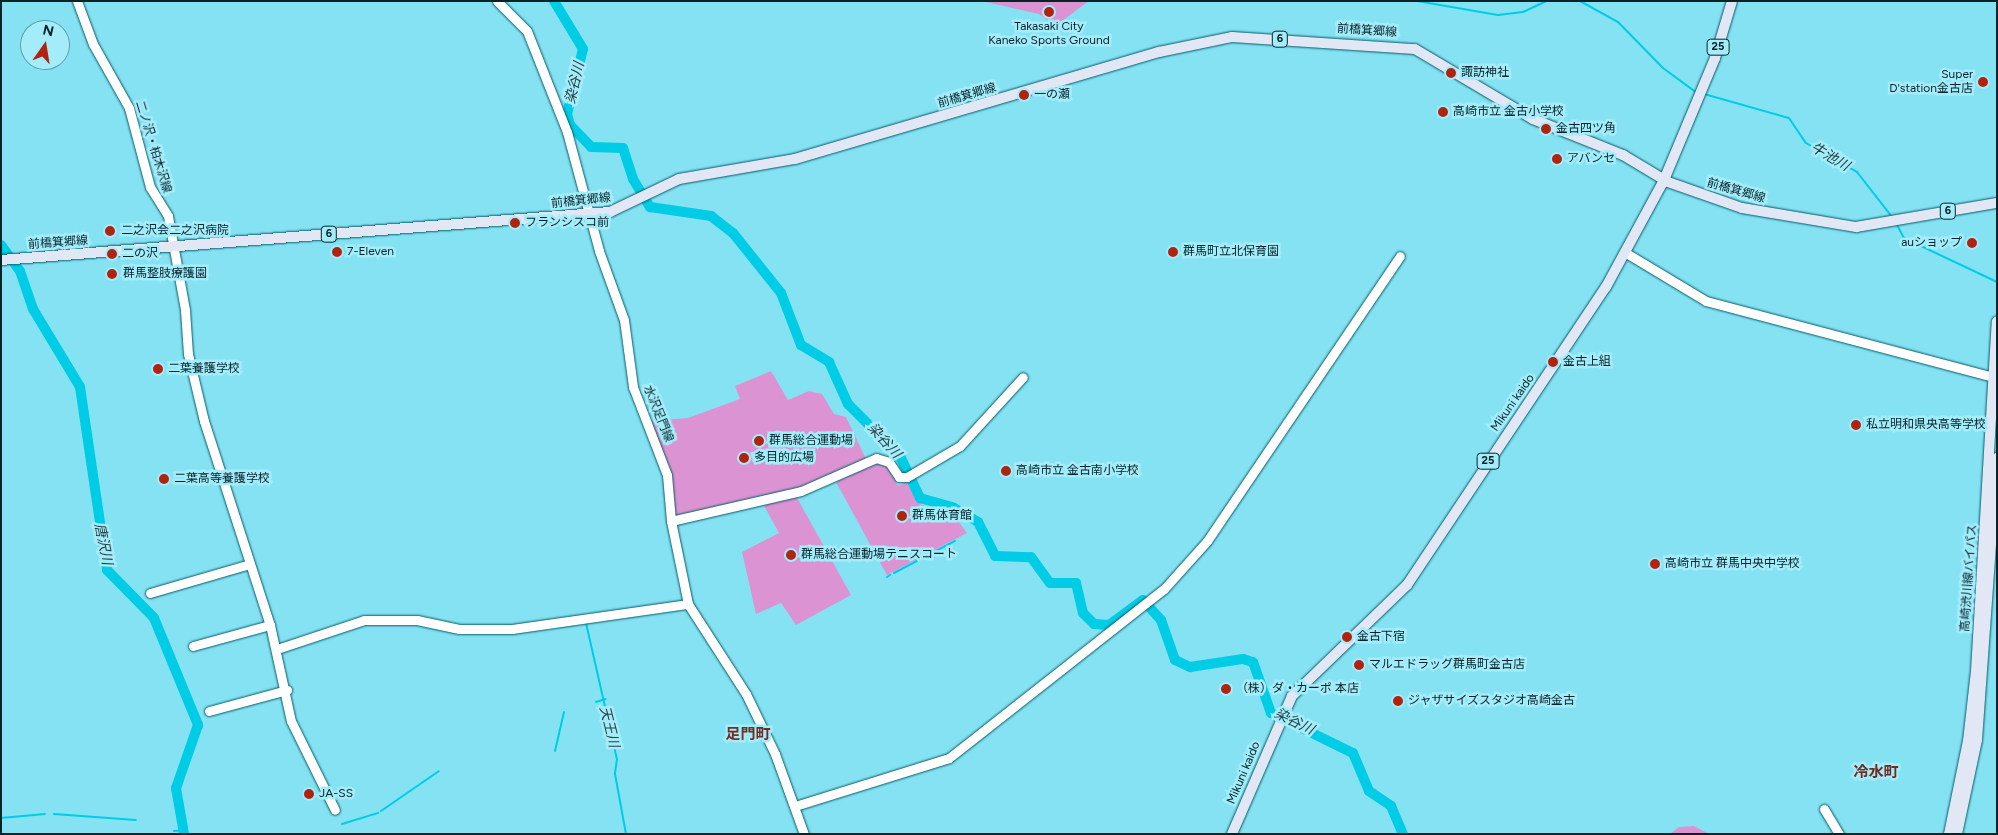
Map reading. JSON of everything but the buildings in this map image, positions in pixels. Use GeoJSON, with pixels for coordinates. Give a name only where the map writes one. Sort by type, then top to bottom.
{"type":"FeatureCollection","features":[{"type":"Feature","properties":{"kind":"main road","name":"Mikuni kaido"},"geometry":{"type":"LineString","coordinates":[[1232,834],[1280,719],[1300,685],[1407,585],[1626,253],[1664,180],[1701,93],[1732,1]]}},
{"type":"Feature","properties":{"kind":"main road","name":"前橋箕郷線"},"geometry":{"type":"LineString","coordinates":[[3,260],[620,210],[685,178],[795,159],[1159,52],[1232,37],[1415,49],[1533,120],[1623,155],[1664,180],[1742,208],[1813,222],[1856,227],[1897,222],[1997,203]]}},
{"type":"Feature","properties":{"kind":"main road","name":"高崎渋川線バイパス"},"geometry":{"type":"LineString","coordinates":[[1949,834],[1965,760],[1976,671],[1997,322]]}},
{"type":"Feature","properties":{"kind":"main road","name":"高崎渋川線バイパス"},"geometry":{"type":"LineString","coordinates":[[1956,834],[1977,740],[1997,458]]}},
{"type":"Feature","properties":{"kind":"street","name":"二ノ沢・柏木沢線"},"geometry":{"type":"LineString","coordinates":[[77,1],[93,44],[132,116],[150,187],[168,216],[175,246],[188,354],[277,649],[295,731],[334,810]]}},
{"type":"Feature","properties":{"kind":"street","name":"水沢足門線"},"geometry":{"type":"LineString","coordinates":[[497,1],[532,42],[567,132],[589,214],[624,320],[633,387],[665,468],[671,521],[688,604],[746,694],[795,806],[804,834]]}},
{"type":"Feature","properties":{"kind":"street"},"geometry":{"type":"LineString","coordinates":[[1626,253],[1706,301],[1995,377]]}},
{"type":"Feature","properties":{"kind":"street"},"geometry":{"type":"LineString","coordinates":[[795,806],[949,758],[1164,590],[1207,541],[1400,256]]}},
{"type":"Feature","properties":{"kind":"street"},"geometry":{"type":"LineString","coordinates":[[671,521],[801,491],[876,458],[889,462],[898,477],[907,477],[960,446],[1022,377]]}},
{"type":"Feature","properties":{"kind":"street"},"geometry":{"type":"LineString","coordinates":[[150,593],[250,564]]}},
{"type":"Feature","properties":{"kind":"street"},"geometry":{"type":"LineString","coordinates":[[277,649],[364,620],[417,620],[459,629],[512,629],[688,604]]}},
{"type":"Feature","properties":{"kind":"street"},"geometry":{"type":"LineString","coordinates":[[193,646],[270,625]]}},
{"type":"Feature","properties":{"kind":"street"},"geometry":{"type":"LineString","coordinates":[[209,711],[286,690]]}},
{"type":"Feature","properties":{"kind":"street"},"geometry":{"type":"LineString","coordinates":[[1824,810],[1838,834]]}},
{"type":"Feature","properties":{"kind":"shaded area","name":"Takasaki City Kaneko Sports Ground"},"geometry":{"type":"Polygon","coordinates":[[[982,1],[1089,1],[1055,26],[1039,14],[982,1]]]}},
{"type":"Feature","properties":{"kind":"shaded area","name":"群馬総合運動場"},"geometry":{"type":"Polygon","coordinates":[[[771,371],[788,400],[809,391],[822,394],[834,414],[846,417],[866,459],[802,487],[674,516],[671,475],[651,421],[688,418],[740,399],[735,386],[771,371]]]}},
{"type":"Feature","properties":{"kind":"shaded area","name":"群馬体育館"},"geometry":{"type":"Polygon","coordinates":[[[876,463],[888,467],[898,486],[906,482],[920,504],[959,522],[967,533],[887,575],[836,482],[876,463]]]}},
{"type":"Feature","properties":{"kind":"shaded area"},"geometry":{"type":"Polygon","coordinates":[[[796,496],[851,595],[796,625],[781,603],[756,614],[742,552],[779,533],[763,504],[796,496]]]}},
{"type":"Feature","properties":{"kind":"shaded area"},"geometry":{"type":"Polygon","coordinates":[[[1694,826],[1709,834],[1670,834],[1679,827],[1694,826]]]}},
{"type":"Feature","properties":{"kind":"waterway","name":"染谷川"},"geometry":{"type":"LineString","coordinates":[[554,1],[583,49],[567,114],[570,125],[591,147],[623,148],[633,179],[650,207],[711,216],[733,233],[781,293],[801,345],[829,362],[848,404],[900,456],[920,498],[954,508],[978,522],[995,556],[1031,557],[1050,583],[1076,583],[1083,613],[1094,624],[1109,625],[1143,600],[1161,620],[1175,660],[1190,667],[1243,659],[1253,662],[1271,713],[1353,753],[1369,791],[1391,806],[1403,834]]}},
{"type":"Feature","properties":{"kind":"waterway","name":"牛池川"},"geometry":{"type":"LineString","coordinates":[[1417,1],[1498,15],[1523,12],[1547,1]]}},
{"type":"Feature","properties":{"kind":"waterway","name":"牛池川"},"geometry":{"type":"LineString","coordinates":[[1580,1],[1618,22],[1663,68],[1697,93]]}},
{"type":"Feature","properties":{"kind":"waterway","name":"牛池川"},"geometry":{"type":"LineString","coordinates":[[1704,94],[1789,118],[1806,143],[1857,172],[1892,217]]}},
{"type":"Feature","properties":{"kind":"waterway","name":"牛池川"},"geometry":{"type":"LineString","coordinates":[[1897,225],[1904,238],[1997,282]]}},
{"type":"Feature","properties":{"kind":"waterway","name":"唐沢川"},"geometry":{"type":"LineString","coordinates":[[1,245],[20,271],[33,309],[80,387],[107,570],[154,618],[198,725],[176,788],[184,834]]}},
{"type":"Feature","properties":{"kind":"waterway"},"geometry":{"type":"LineString","coordinates":[[894,573],[955,541]]}},
{"type":"Feature","properties":{"kind":"waterway","name":"天王川"},"geometry":{"type":"LineString","coordinates":[[586,623],[617,759],[615,774],[626,834]]}},
{"type":"Feature","properties":{"kind":"waterway","name":"天王川"},"geometry":{"type":"LineString","coordinates":[[596,702],[606,699]]}},
{"type":"Feature","properties":{"kind":"waterway"},"geometry":{"type":"LineString","coordinates":[[555,751],[564,712]]}},
{"type":"Feature","properties":{"kind":"waterway"},"geometry":{"type":"LineString","coordinates":[[381,811],[439,771]]}},
{"type":"Feature","properties":{"kind":"waterway"},"geometry":{"type":"LineString","coordinates":[[342,824],[378,813]]}},
{"type":"Feature","properties":{"kind":"waterway"},"geometry":{"type":"LineString","coordinates":[[1,818],[45,814]]}},
{"type":"Feature","properties":{"kind":"waterway"},"geometry":{"type":"LineString","coordinates":[[54,814],[136,820]]}},
{"type":"Feature","properties":{"kind":"waterway","name":"唐沢川"},"geometry":{"type":"LineString","coordinates":[[174,831],[187,830]]}},
{"type":"Feature","properties":{"kind":"place","name":"Takasaki City Kaneko Sports Ground"},"geometry":{"type":"Point","coordinates":[1049,12]}},
{"type":"Feature","properties":{"kind":"place","name":"諏訪神社"},"geometry":{"type":"Point","coordinates":[1451,73]}},
{"type":"Feature","properties":{"kind":"place","name":"Super D'station金古店"},"geometry":{"type":"Point","coordinates":[1983,82]}},
{"type":"Feature","properties":{"kind":"place","name":"一の瀬"},"geometry":{"type":"Point","coordinates":[1024,95]}},
{"type":"Feature","properties":{"kind":"place","name":"高崎市立 金古小学校"},"geometry":{"type":"Point","coordinates":[1443,112]}},
{"type":"Feature","properties":{"kind":"place","name":"金古四ツ角"},"geometry":{"type":"Point","coordinates":[1546,129]}},
{"type":"Feature","properties":{"kind":"place","name":"アバンセ"},"geometry":{"type":"Point","coordinates":[1557,159]}},
{"type":"Feature","properties":{"kind":"place","name":"フランシスコ前"},"geometry":{"type":"Point","coordinates":[515,223]}},
{"type":"Feature","properties":{"kind":"place","name":"二之沢会二之沢病院"},"geometry":{"type":"Point","coordinates":[110,231]}},
{"type":"Feature","properties":{"kind":"place","name":"auショップ"},"geometry":{"type":"Point","coordinates":[1972,243]}},
{"type":"Feature","properties":{"kind":"place","name":"7-Eleven"},"geometry":{"type":"Point","coordinates":[337,252]}},
{"type":"Feature","properties":{"kind":"place","name":"群馬町立北保育園"},"geometry":{"type":"Point","coordinates":[1173,252]}},
{"type":"Feature","properties":{"kind":"place","name":"二の沢"},"geometry":{"type":"Point","coordinates":[112,254]}},
{"type":"Feature","properties":{"kind":"place","name":"群馬整肢療護園"},"geometry":{"type":"Point","coordinates":[112,274]}},
{"type":"Feature","properties":{"kind":"place","name":"金古上組"},"geometry":{"type":"Point","coordinates":[1553,362]}},
{"type":"Feature","properties":{"kind":"place","name":"二葉養護学校"},"geometry":{"type":"Point","coordinates":[158,369]}},
{"type":"Feature","properties":{"kind":"place","name":"私立明和県央高等学校"},"geometry":{"type":"Point","coordinates":[1856,425]}},
{"type":"Feature","properties":{"kind":"place","name":"群馬総合運動場"},"geometry":{"type":"Point","coordinates":[759,441]}},
{"type":"Feature","properties":{"kind":"place","name":"多目的広場"},"geometry":{"type":"Point","coordinates":[744,458]}},
{"type":"Feature","properties":{"kind":"place","name":"高崎市立 金古南小学校"},"geometry":{"type":"Point","coordinates":[1006,471]}},
{"type":"Feature","properties":{"kind":"place","name":"二葉高等養護学校"},"geometry":{"type":"Point","coordinates":[164,479]}},
{"type":"Feature","properties":{"kind":"place","name":"群馬体育館"},"geometry":{"type":"Point","coordinates":[902,516]}},
{"type":"Feature","properties":{"kind":"place","name":"群馬総合運動場テニスコート"},"geometry":{"type":"Point","coordinates":[791,555]}},
{"type":"Feature","properties":{"kind":"place","name":"高崎市立 群馬中央中学校"},"geometry":{"type":"Point","coordinates":[1655,564]}},
{"type":"Feature","properties":{"kind":"place","name":"金古下宿"},"geometry":{"type":"Point","coordinates":[1347,637]}},
{"type":"Feature","properties":{"kind":"place","name":"マルエドラッグ群馬町金古店"},"geometry":{"type":"Point","coordinates":[1359,665]}},
{"type":"Feature","properties":{"kind":"place","name":"（株）ダ・カーポ 本店"},"geometry":{"type":"Point","coordinates":[1226,689]}},
{"type":"Feature","properties":{"kind":"place","name":"ジャザサイズスタジオ高崎金古"},"geometry":{"type":"Point","coordinates":[1398,701]}},
{"type":"Feature","properties":{"kind":"place","name":"JA-SS"},"geometry":{"type":"Point","coordinates":[309,794]}},
{"type":"Feature","properties":{"kind":"district","name":"足門町"},"geometry":{"type":"Point","coordinates":[748,735]}},
{"type":"Feature","properties":{"kind":"district","name":"冷水町"},"geometry":{"type":"Point","coordinates":[1876,773]}}]}
